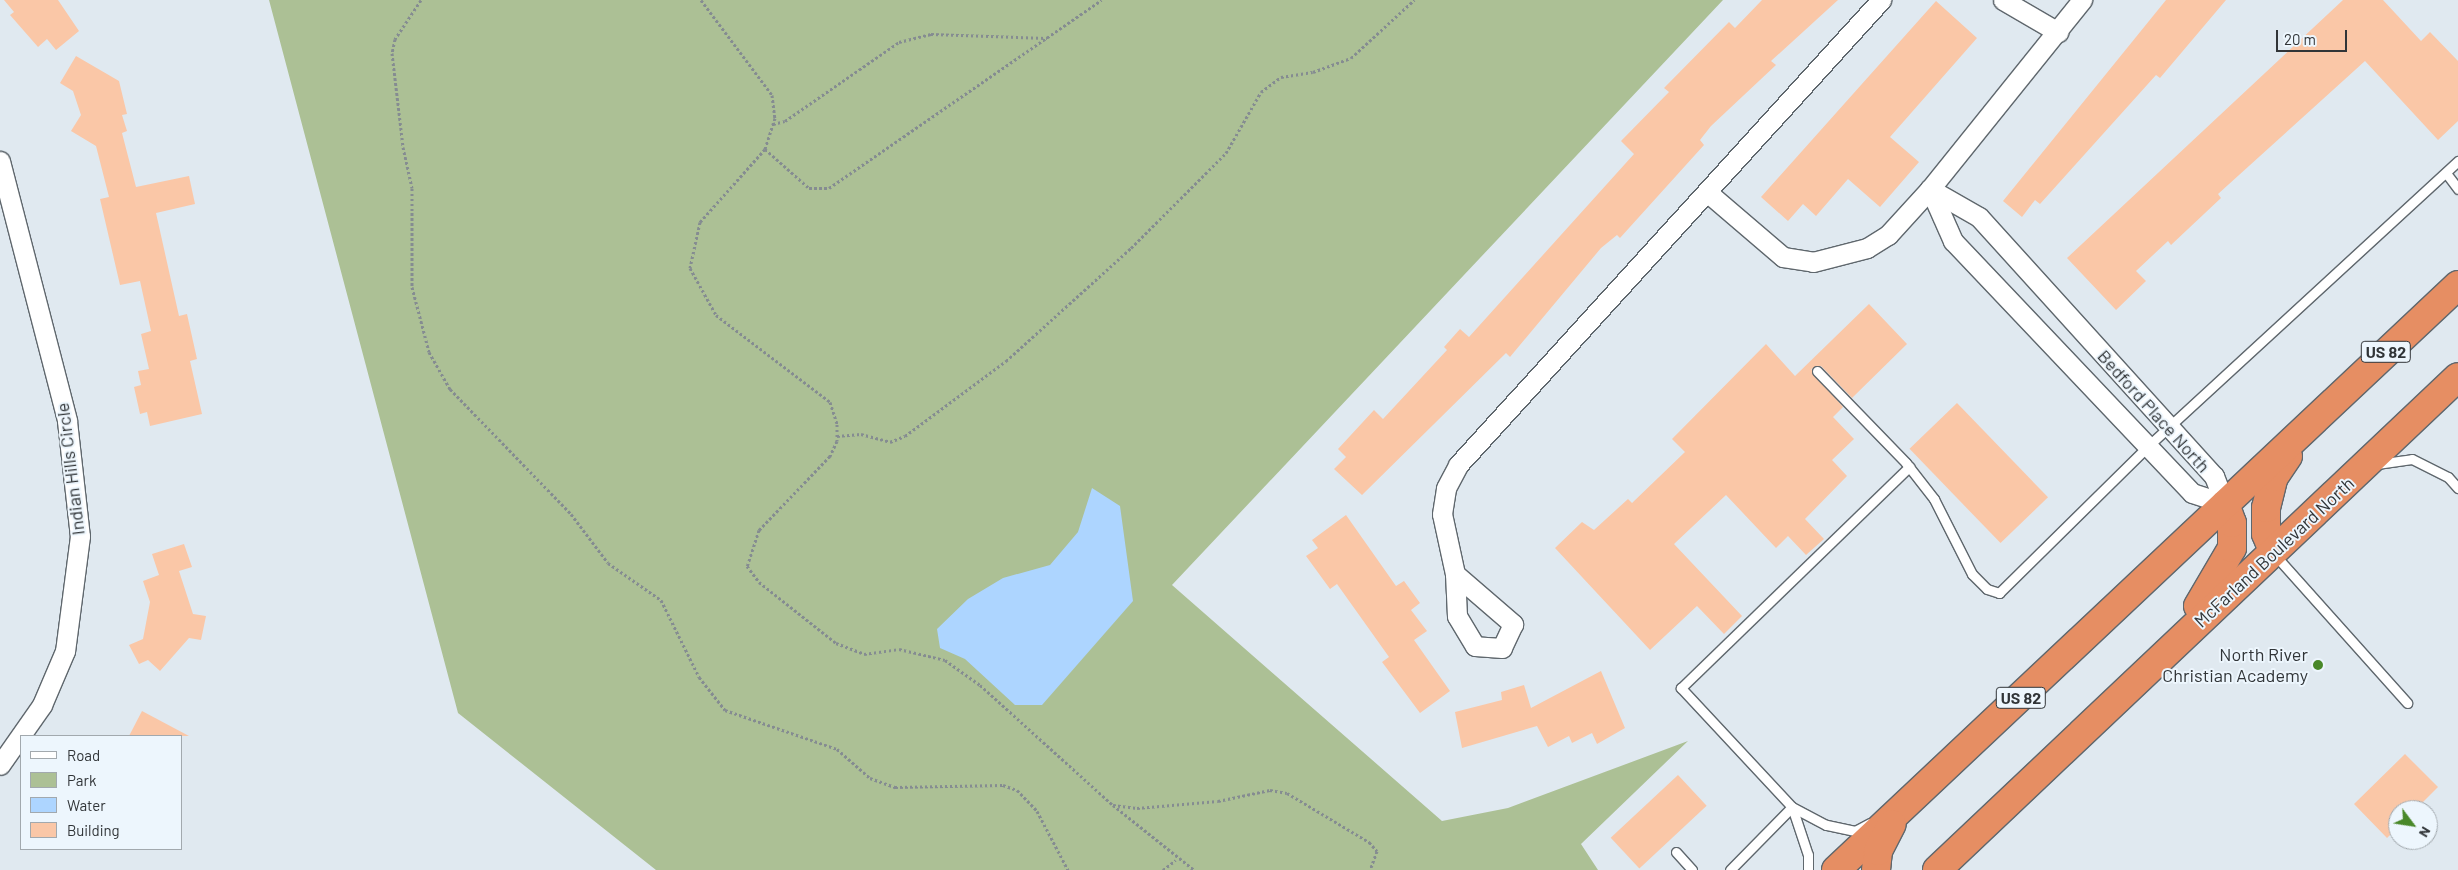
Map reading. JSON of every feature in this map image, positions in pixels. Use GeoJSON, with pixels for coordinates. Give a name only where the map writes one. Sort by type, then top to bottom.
{"type":"FeatureCollection","features":[{"type":"Feature","properties":{"kind":"highway","name":"US 82"},"geometry":{"type":"LineString","coordinates":[[1836,870],[2458,285]]}},
{"type":"Feature","properties":{"kind":"highway","name":"McFarland Boulevard North"},"geometry":{"type":"LineString","coordinates":[[1937,870],[2458,377]]}},
{"type":"Feature","properties":{"kind":"highway"},"geometry":{"type":"LineString","coordinates":[[2273,552],[2265,521],[2269,492],[2314,420]]}},
{"type":"Feature","properties":{"kind":"highway"},"geometry":{"type":"LineString","coordinates":[[2163,657],[2228,562],[2234,534],[2225,504]]}},
{"type":"Feature","properties":{"kind":"highway"},"geometry":{"type":"LineString","coordinates":[[1876,870],[1884,836],[1902,808]]}},
{"type":"Feature","properties":{"kind":"street"},"geometry":{"type":"LineString","coordinates":[[1455,574],[1442,514],[1446,488],[1458,465],[1881,0]]}},
{"type":"Feature","properties":{"kind":"street"},"geometry":{"type":"LineString","coordinates":[[2003,0],[2058,32]]}},
{"type":"Feature","properties":{"kind":"street"},"geometry":{"type":"LineString","coordinates":[[1707,192],[1782,257],[1813,262],[1842,257],[1888,235],[1930,189],[2082,0]]}},
{"type":"Feature","properties":{"kind":"street","name":"Indian Hills Circle"},"geometry":{"type":"LineString","coordinates":[[0,161],[67,421],[80,536],[65,651],[42,705],[21,735]]}},
{"type":"Feature","properties":{"kind":"street","name":"Bedford Place North"},"geometry":{"type":"LineString","coordinates":[[1930,189],[1979,217],[2214,476],[2225,504]]}},
{"type":"Feature","properties":{"kind":"street","name":"Bedford Place North"},"geometry":{"type":"LineString","coordinates":[[1930,189],[1953,241],[2192,493],[2225,504]]}},
{"type":"Feature","properties":{"kind":"street","name":"Indian Hills Circle"},"geometry":{"type":"LineString","coordinates":[[0,765],[20,736]]}},
{"type":"Feature","properties":{"kind":"lane"},"geometry":{"type":"LineString","coordinates":[[1817,371],[1909,467],[1934,499],[1972,574],[1987,590],[2000,593],[2147,447],[2458,161]]}},
{"type":"Feature","properties":{"kind":"lane"},"geometry":{"type":"LineString","coordinates":[[2446,172],[2458,189]]}},
{"type":"Feature","properties":{"kind":"lane"},"geometry":{"type":"LineString","coordinates":[[2367,465],[2412,459],[2448,477],[2458,488]]}},
{"type":"Feature","properties":{"kind":"lane"},"geometry":{"type":"LineString","coordinates":[[1902,808],[1855,831],[1826,825],[1792,807],[1681,688],[1909,467]]}},
{"type":"Feature","properties":{"kind":"lane"},"geometry":{"type":"LineString","coordinates":[[2273,552],[2407,703]]}},
{"type":"Feature","properties":{"kind":"lane"},"geometry":{"type":"LineString","coordinates":[[1730,870],[1792,807]]}},
{"type":"Feature","properties":{"kind":"lane"},"geometry":{"type":"LineString","coordinates":[[1792,807],[1808,855],[1808,870]]}},
{"type":"Feature","properties":{"kind":"lane"},"geometry":{"type":"LineString","coordinates":[[1676,852],[1692,870]]}},
{"type":"Feature","properties":{"kind":"path"},"geometry":{"type":"LineString","coordinates":[[421,0],[395,39],[392,53],[402,147],[412,188],[412,287],[429,352],[450,389],[571,514],[608,563],[661,600],[699,677],[726,710],[837,749],[870,778],[895,787],[1003,785],[1017,790],[1037,811],[1068,870]]}},
{"type":"Feature","properties":{"kind":"path"},"geometry":{"type":"LineString","coordinates":[[701,0],[772,95],[774,124],[765,149],[700,222],[690,268],[716,315],[830,402],[837,436],[830,456],[759,530],[748,566],[758,582],[836,643],[864,654],[899,649],[945,660],[980,685],[1176,860],[1194,870]]}},
{"type":"Feature","properties":{"kind":"path"},"geometry":{"type":"LineString","coordinates":[[765,149],[809,188],[829,188],[1102,0]]}},
{"type":"Feature","properties":{"kind":"path"},"geometry":{"type":"LineString","coordinates":[[837,436],[861,434],[890,442],[905,436],[1006,361],[1131,248],[1226,153],[1261,92],[1281,77],[1313,72],[1351,58],[1414,0]]}},
{"type":"Feature","properties":{"kind":"path"},"geometry":{"type":"LineString","coordinates":[[774,124],[785,121],[899,42],[931,34],[1047,38]]}},
{"type":"Feature","properties":{"kind":"path"},"geometry":{"type":"LineString","coordinates":[[1113,805],[1137,808],[1218,801],[1270,790],[1287,793],[1368,842],[1377,851],[1370,870]]}},
{"type":"Feature","properties":{"kind":"path"},"geometry":{"type":"LineString","coordinates":[[1163,870],[1176,860]]}},
{"type":"Feature","properties":{"kind":"green space"},"geometry":{"type":"Polygon","coordinates":[[[269,0],[1723,0],[1172,585],[1442,821],[1508,808],[1688,741],[1581,844],[1598,870],[656,870],[458,713],[269,0]]]}},
{"type":"Feature","properties":{"kind":"water"},"geometry":{"type":"Polygon","coordinates":[[[1092,488],[1120,506],[1133,601],[1042,705],[1015,705],[965,659],[940,648],[937,629],[968,599],[1003,578],[1050,565],[1078,532],[1092,488]]]}},
{"type":"Feature","properties":{"kind":"building"},"geometry":{"type":"Polygon","coordinates":[[[4,0],[58,0],[79,31],[56,50],[47,39],[38,47],[10,15],[14,12],[4,0]]]}},
{"type":"Feature","properties":{"kind":"building"},"geometry":{"type":"Polygon","coordinates":[[[1762,0],[1838,0],[1771,61],[1776,65],[1711,126],[1700,140],[1704,145],[1620,238],[1617,235],[1601,248],[1510,357],[1506,353],[1362,495],[1334,469],[1346,457],[1338,449],[1374,410],[1383,419],[1447,350],[1444,347],[1460,329],[1469,337],[1634,154],[1621,141],[1669,92],[1664,88],[1729,22],[1735,28],[1762,0]]]}},
{"type":"Feature","properties":{"kind":"building"},"geometry":{"type":"Polygon","coordinates":[[[2166,0],[2226,0],[2160,78],[2156,75],[2040,204],[2035,200],[2022,217],[2003,201],[2166,0]]]}},
{"type":"Feature","properties":{"kind":"building"},"geometry":{"type":"Polygon","coordinates":[[[2343,0],[2383,0],[2421,41],[2430,32],[2458,61],[2458,121],[2438,140],[2365,61],[2218,194],[2221,198],[2171,245],[2168,241],[2136,271],[2146,281],[2116,310],[2067,258],[2343,0]]]}},
{"type":"Feature","properties":{"kind":"building"},"geometry":{"type":"Polygon","coordinates":[[[1936,1],[1977,38],[1890,137],[1919,162],[1880,207],[1848,179],[1816,216],[1803,204],[1788,221],[1761,197],[1936,1]]]}},
{"type":"Feature","properties":{"kind":"building"},"geometry":{"type":"Polygon","coordinates":[[[76,56],[119,81],[127,114],[122,115],[127,131],[122,133],[136,187],[189,176],[195,204],[156,213],[179,316],[187,314],[197,359],[190,361],[202,414],[150,426],[147,412],[140,414],[134,387],[141,385],[138,371],[149,369],[141,334],[151,331],[140,281],[120,285],[100,199],[109,197],[96,146],[71,131],[81,115],[73,91],[60,83],[76,56]]]}},
{"type":"Feature","properties":{"kind":"building"},"geometry":{"type":"Polygon","coordinates":[[[1869,304],[1907,344],[1852,398],[1821,366],[1811,369],[1843,407],[1833,417],[1854,439],[1832,460],[1847,476],[1805,519],[1824,539],[1806,555],[1788,536],[1776,548],[1726,495],[1674,544],[1742,616],[1724,634],[1697,606],[1650,650],[1555,548],[1582,522],[1594,530],[1628,499],[1632,503],[1685,452],[1672,439],[1766,344],[1795,376],[1869,304]]]}},
{"type":"Feature","properties":{"kind":"building"},"geometry":{"type":"Polygon","coordinates":[[[1957,403],[2048,497],[2001,543],[1910,449],[1957,403]]]}},
{"type":"Feature","properties":{"kind":"building"},"geometry":{"type":"Polygon","coordinates":[[[1346,515],[1396,586],[1404,581],[1420,603],[1411,610],[1427,631],[1414,640],[1450,691],[1420,713],[1382,662],[1389,657],[1337,584],[1330,589],[1306,556],[1318,548],[1312,540],[1346,515]]]}},
{"type":"Feature","properties":{"kind":"building"},"geometry":{"type":"Polygon","coordinates":[[[184,544],[192,567],[179,571],[193,614],[206,616],[201,640],[189,638],[160,671],[148,660],[139,664],[129,645],[143,639],[150,602],[143,581],[159,575],[152,554],[184,544]]]}},
{"type":"Feature","properties":{"kind":"building"},"geometry":{"type":"Polygon","coordinates":[[[1601,671],[1625,728],[1597,744],[1592,733],[1572,743],[1569,736],[1548,747],[1537,726],[1462,748],[1455,712],[1502,700],[1501,692],[1524,685],[1531,708],[1601,671]]]}},
{"type":"Feature","properties":{"kind":"building"},"geometry":{"type":"Polygon","coordinates":[[[142,711],[189,736],[182,735],[130,735],[142,711]]]}},
{"type":"Feature","properties":{"kind":"building"},"geometry":{"type":"Polygon","coordinates":[[[2405,754],[2438,787],[2425,800],[2388,800],[2387,838],[2354,804],[2405,754]]]}},
{"type":"Feature","properties":{"kind":"building"},"geometry":{"type":"Polygon","coordinates":[[[1678,775],[1707,806],[1639,868],[1611,838],[1678,775]]]}},
{"type":"Feature","properties":{"kind":"place","name":"North River Christian Academy"},"geometry":{"type":"Point","coordinates":[2318,665]}}]}
